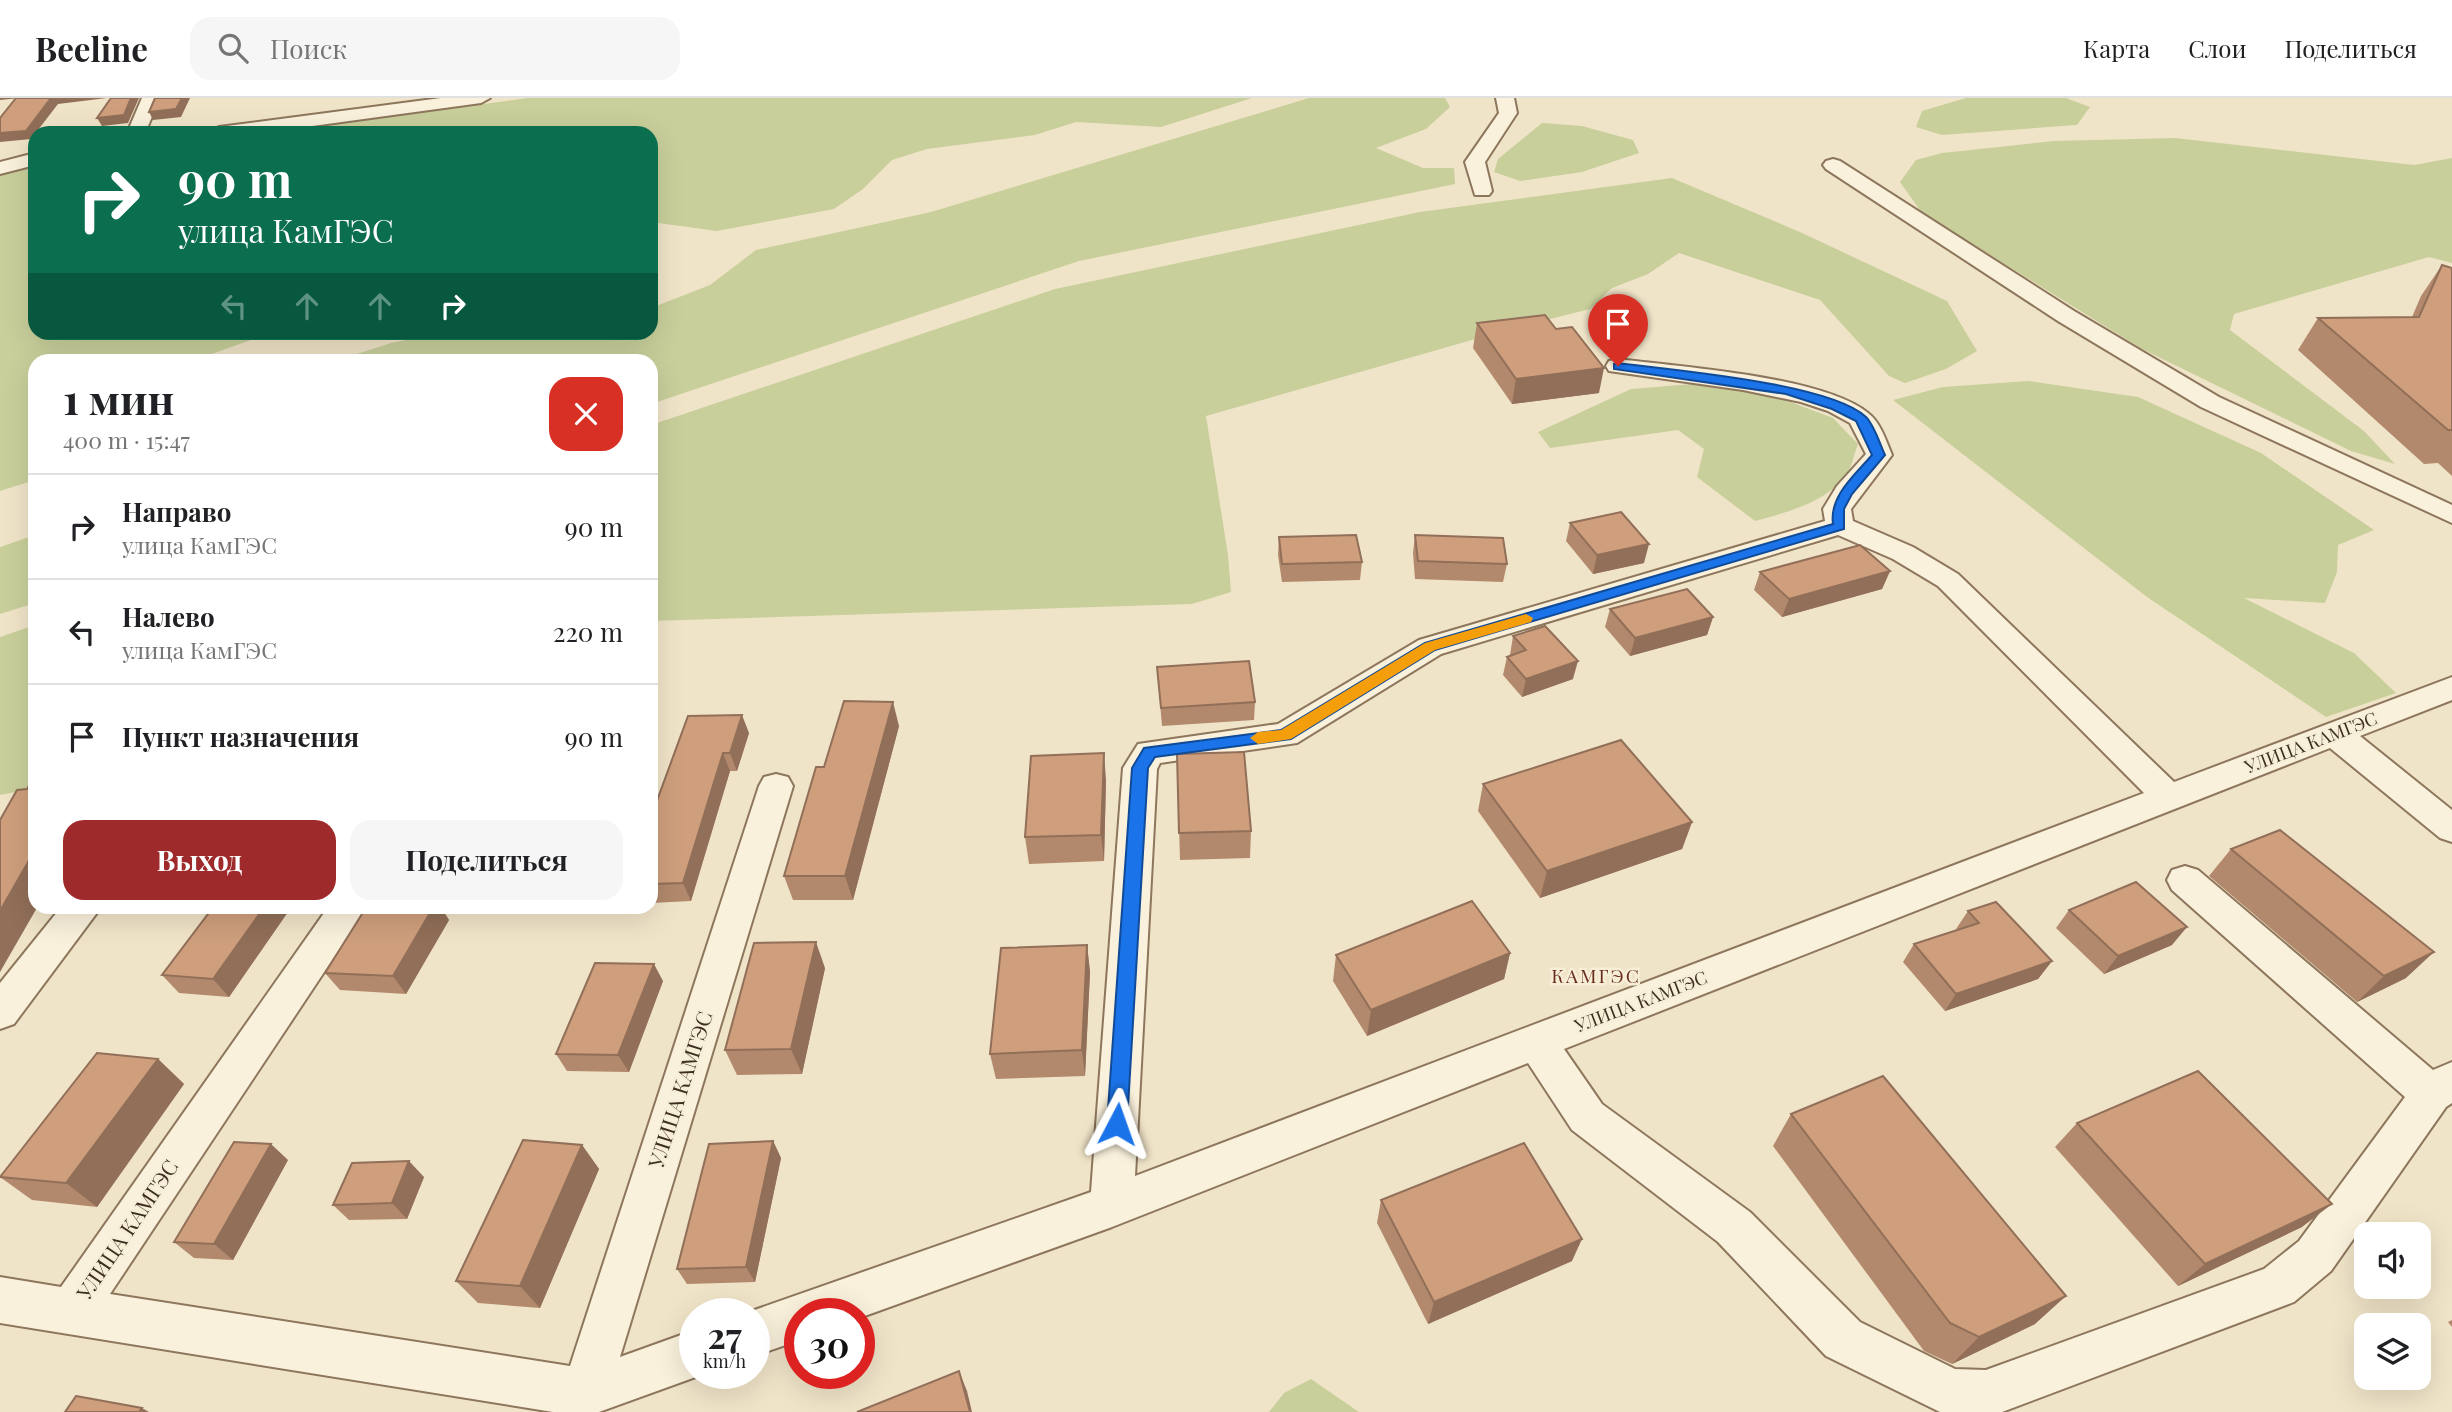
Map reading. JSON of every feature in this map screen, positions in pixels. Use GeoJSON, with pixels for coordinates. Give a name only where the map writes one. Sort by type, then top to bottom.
{"type":"FeatureCollection","features":[{"type":"Feature","properties":{"kind":"street"},"geometry":{"type":"LineString","coordinates":[[139,126],[150,98]]}},
{"type":"Feature","properties":{"kind":"street"},"geometry":{"type":"LineString","coordinates":[[296,122],[306,98]]}},
{"type":"Feature","properties":{"kind":"street"},"geometry":{"type":"LineString","coordinates":[[268,126],[481,98]]}},
{"type":"Feature","properties":{"kind":"street"},"geometry":{"type":"LineString","coordinates":[[1482,191],[1475,162],[1508,113],[1505,98]]}},
{"type":"Feature","properties":{"kind":"street"},"geometry":{"type":"LineString","coordinates":[[0,168],[28,161]]}},
{"type":"Feature","properties":{"kind":"street"},"geometry":{"type":"LineString","coordinates":[[1833,165],[2066,316],[2210,402],[2452,515]]}},
{"type":"Feature","properties":{"kind":"street"},"geometry":{"type":"LineString","coordinates":[[1618,366],[1788,390],[1837,406],[1861,419],[1879,455],[1847,492],[1837,509],[1840,526]]}},
{"type":"Feature","properties":{"kind":"street"},"geometry":{"type":"LineString","coordinates":[[1112,1206],[1140,768],[1150,752],[1285,735],[1430,647],[1840,526],[1903,553],[1948,580],[2170,798]]}},
{"type":"Feature","properties":{"kind":"street","name":"УЛИЦА КАМГЭС"},"geometry":{"type":"LineString","coordinates":[[852,1298],[1112,1206],[2452,688]]}},
{"type":"Feature","properties":{"kind":"street"},"geometry":{"type":"LineString","coordinates":[[2335,734],[2452,829]]}},
{"type":"Feature","properties":{"kind":"street","name":"УЛИЦА КАМГЭС"},"geometry":{"type":"LineString","coordinates":[[585,1393],[776,786]]}},
{"type":"Feature","properties":{"kind":"street"},"geometry":{"type":"LineString","coordinates":[[1536,1042],[1587,1117],[1734,1227],[1843,1339],[1952,1393],[1986,1394],[2278,1286],[2315,1256],[2442,1087],[2185,880]]}},
{"type":"Feature","properties":{"kind":"street"},"geometry":{"type":"LineString","coordinates":[[0,1012],[78,914]]}},
{"type":"Feature","properties":{"kind":"street","name":"УЛИЦА КАМГЭС"},"geometry":{"type":"LineString","coordinates":[[72,1311],[344,914]]}},
{"type":"Feature","properties":{"kind":"street","name":"УЛИЦА КАМГЭС"},"geometry":{"type":"LineString","coordinates":[[0,1300],[585,1393],[679,1360]]}},
{"type":"Feature","properties":{"kind":"green space"},"geometry":{"type":"Polygon","coordinates":[[[528,98],[1252,98],[1161,127],[1076,122],[1035,135],[927,149],[892,160],[863,189],[834,209],[717,231],[658,223],[658,126],[322,126],[528,98]]]}},
{"type":"Feature","properties":{"kind":"green space"},"geometry":{"type":"Polygon","coordinates":[[[1309,98],[1445,98],[1450,107],[1426,129],[1376,148],[1423,168],[1454,168],[1455,184],[1079,261],[658,402],[658,354],[357,354],[406,340],[658,340],[658,305],[710,285],[756,250],[931,212],[1309,98]]]}},
{"type":"Feature","properties":{"kind":"green space"},"geometry":{"type":"Polygon","coordinates":[[[1966,98],[2066,98],[2090,107],[2077,125],[1942,135],[1916,127],[1922,111],[1966,98]]]}},
{"type":"Feature","properties":{"kind":"green space"},"geometry":{"type":"Polygon","coordinates":[[[1542,123],[1582,126],[1633,140],[1639,153],[1582,172],[1520,181],[1494,172],[1498,159],[1542,123]]]}},
{"type":"Feature","properties":{"kind":"green space"},"geometry":{"type":"Polygon","coordinates":[[[2175,138],[2414,165],[2452,158],[2452,263],[2429,257],[2234,314],[2230,330],[2364,431],[2395,464],[2351,451],[2142,349],[1922,213],[1900,182],[1916,160],[1942,153],[2054,141],[2175,138]]]}},
{"type":"Feature","properties":{"kind":"green space"},"geometry":{"type":"Polygon","coordinates":[[[28,166],[28,340],[251,340],[212,354],[28,354],[28,482],[0,491],[0,172],[28,166]]]}},
{"type":"Feature","properties":{"kind":"green space"},"geometry":{"type":"Polygon","coordinates":[[[1672,178],[1800,232],[1947,301],[1977,351],[1946,369],[1905,383],[1889,376],[1820,300],[1679,253],[1648,274],[1612,288],[1590,309],[1206,416],[1228,555],[1231,592],[1192,604],[658,621],[658,423],[1055,289],[1420,212],[1672,178]]]}},
{"type":"Feature","properties":{"kind":"green space"},"geometry":{"type":"Polygon","coordinates":[[[2028,381],[2138,397],[2261,453],[2374,530],[2338,545],[2337,572],[2325,603],[2244,598],[2354,653],[2396,693],[2326,717],[2147,597],[1893,400],[1943,387],[2028,381]]]}},
{"type":"Feature","properties":{"kind":"green space"},"geometry":{"type":"Polygon","coordinates":[[[1692,384],[1775,396],[1833,418],[1858,444],[1848,472],[1838,485],[1817,499],[1793,510],[1755,521],[1697,477],[1704,449],[1678,430],[1550,448],[1538,432],[1631,389],[1692,384]]]}},
{"type":"Feature","properties":{"kind":"green space"},"geometry":{"type":"Polygon","coordinates":[[[28,537],[28,605],[0,614],[0,547],[28,537]]]}},
{"type":"Feature","properties":{"kind":"green space"},"geometry":{"type":"Polygon","coordinates":[[[28,627],[28,787],[25,790],[0,795],[0,637],[28,627]]]}},
{"type":"Feature","properties":{"kind":"green space"},"geometry":{"type":"Polygon","coordinates":[[[1311,1379],[1359,1412],[1269,1412],[1284,1393],[1311,1379]]]}},
{"type":"Feature","properties":{"kind":"building"},"geometry":{"type":"Polygon","coordinates":[[[16,98],[51,98],[26,131],[0,133],[0,118],[16,98]]]}},
{"type":"Feature","properties":{"kind":"building"},"geometry":{"type":"Polygon","coordinates":[[[111,98],[131,98],[124,115],[97,118],[111,98]]]}},
{"type":"Feature","properties":{"kind":"building"},"geometry":{"type":"Polygon","coordinates":[[[155,98],[182,98],[176,109],[149,112],[155,98]]]}},
{"type":"Feature","properties":{"kind":"building"},"geometry":{"type":"Polygon","coordinates":[[[2442,265],[2452,268],[2452,430],[2448,430],[2318,318],[2419,317],[2442,265]]]}},
{"type":"Feature","properties":{"kind":"building"},"geometry":{"type":"Polygon","coordinates":[[[1545,315],[1556,329],[1572,327],[1604,368],[1516,379],[1477,323],[1545,315]]]}},
{"type":"Feature","properties":{"kind":"building"},"geometry":{"type":"Polygon","coordinates":[[[1621,512],[1649,544],[1597,555],[1570,523],[1621,512]]]}},
{"type":"Feature","properties":{"kind":"building"},"geometry":{"type":"Polygon","coordinates":[[[1356,535],[1362,562],[1282,564],[1279,537],[1356,535]]]}},
{"type":"Feature","properties":{"kind":"building"},"geometry":{"type":"Polygon","coordinates":[[[1415,535],[1503,538],[1507,564],[1418,561],[1415,535]]]}},
{"type":"Feature","properties":{"kind":"building"},"geometry":{"type":"Polygon","coordinates":[[[1860,545],[1890,571],[1789,599],[1760,572],[1860,545]]]}},
{"type":"Feature","properties":{"kind":"building"},"geometry":{"type":"Polygon","coordinates":[[[1687,589],[1713,617],[1635,638],[1610,609],[1687,589]]]}},
{"type":"Feature","properties":{"kind":"building"},"geometry":{"type":"Polygon","coordinates":[[[1545,626],[1578,661],[1526,679],[1507,657],[1526,650],[1513,636],[1545,626]]]}},
{"type":"Feature","properties":{"kind":"building"},"geometry":{"type":"Polygon","coordinates":[[[1249,661],[1255,702],[1161,708],[1157,667],[1249,661]]]}},
{"type":"Feature","properties":{"kind":"building"},"geometry":{"type":"Polygon","coordinates":[[[844,701],[893,702],[845,876],[784,876],[816,767],[824,767],[844,701]]]}},
{"type":"Feature","properties":{"kind":"building"},"geometry":{"type":"Polygon","coordinates":[[[742,715],[730,753],[723,753],[683,883],[658,884],[658,798],[688,716],[742,715]]]}},
{"type":"Feature","properties":{"kind":"building"},"geometry":{"type":"Polygon","coordinates":[[[1621,740],[1692,822],[1547,871],[1483,784],[1621,740]]]}},
{"type":"Feature","properties":{"kind":"building"},"geometry":{"type":"Polygon","coordinates":[[[1244,752],[1251,831],[1179,833],[1177,754],[1244,752]]]}},
{"type":"Feature","properties":{"kind":"building"},"geometry":{"type":"Polygon","coordinates":[[[1104,753],[1101,835],[1025,837],[1031,756],[1104,753]]]}},
{"type":"Feature","properties":{"kind":"building"},"geometry":{"type":"Polygon","coordinates":[[[27,789],[28,862],[0,911],[0,820],[17,790],[27,789]]]}},
{"type":"Feature","properties":{"kind":"building"},"geometry":{"type":"Polygon","coordinates":[[[2280,830],[2434,952],[2384,976],[2231,849],[2280,830]]]}},
{"type":"Feature","properties":{"kind":"building"},"geometry":{"type":"Polygon","coordinates":[[[2136,882],[2187,927],[2118,956],[2069,910],[2136,882]]]}},
{"type":"Feature","properties":{"kind":"building"},"geometry":{"type":"Polygon","coordinates":[[[1472,901],[1510,953],[1371,1010],[1336,955],[1472,901]]]}},
{"type":"Feature","properties":{"kind":"building"},"geometry":{"type":"Polygon","coordinates":[[[1996,902],[2052,961],[1956,994],[1914,944],[1979,923],[1968,911],[1996,902]]]}},
{"type":"Feature","properties":{"kind":"building"},"geometry":{"type":"Polygon","coordinates":[[[208,914],[259,914],[213,979],[162,975],[208,914]]]}},
{"type":"Feature","properties":{"kind":"building"},"geometry":{"type":"Polygon","coordinates":[[[362,914],[429,914],[393,976],[325,973],[362,914]]]}},
{"type":"Feature","properties":{"kind":"building"},"geometry":{"type":"Polygon","coordinates":[[[816,942],[791,1049],[725,1050],[754,943],[816,942]]]}},
{"type":"Feature","properties":{"kind":"building"},"geometry":{"type":"Polygon","coordinates":[[[1087,945],[1082,1050],[990,1054],[1001,948],[1087,945]]]}},
{"type":"Feature","properties":{"kind":"building"},"geometry":{"type":"Polygon","coordinates":[[[595,963],[654,964],[618,1055],[556,1054],[595,963]]]}},
{"type":"Feature","properties":{"kind":"building"},"geometry":{"type":"Polygon","coordinates":[[[97,1053],[158,1059],[66,1183],[0,1177],[97,1053]]]}},
{"type":"Feature","properties":{"kind":"building"},"geometry":{"type":"Polygon","coordinates":[[[2198,1071],[2332,1204],[2205,1264],[2077,1123],[2198,1071]]]}},
{"type":"Feature","properties":{"kind":"building"},"geometry":{"type":"Polygon","coordinates":[[[1883,1076],[2066,1296],[1979,1337],[1950,1323],[1791,1114],[1883,1076]]]}},
{"type":"Feature","properties":{"kind":"building"},"geometry":{"type":"Polygon","coordinates":[[[523,1140],[582,1145],[520,1286],[456,1281],[523,1140]]]}},
{"type":"Feature","properties":{"kind":"building"},"geometry":{"type":"Polygon","coordinates":[[[773,1141],[746,1267],[677,1269],[709,1144],[773,1141]]]}},
{"type":"Feature","properties":{"kind":"building"},"geometry":{"type":"Polygon","coordinates":[[[234,1142],[271,1144],[214,1244],[174,1242],[234,1142]]]}},
{"type":"Feature","properties":{"kind":"building"},"geometry":{"type":"Polygon","coordinates":[[[1524,1143],[1582,1239],[1434,1302],[1381,1200],[1524,1143]]]}},
{"type":"Feature","properties":{"kind":"building"},"geometry":{"type":"Polygon","coordinates":[[[409,1161],[392,1203],[333,1205],[352,1163],[409,1161]]]}},
{"type":"Feature","properties":{"kind":"building"},"geometry":{"type":"Polygon","coordinates":[[[959,1371],[970,1412],[857,1412],[959,1371]]]}},
{"type":"Feature","properties":{"kind":"building"},"geometry":{"type":"Polygon","coordinates":[[[76,1396],[142,1408],[139,1412],[65,1412],[76,1396]]]}},
{"type":"Feature","properties":{"kind":"slow traffic"},"geometry":{"type":"LineString","coordinates":[[1258,738],[1285,735],[1430,647],[1526,618]]}},
{"type":"Feature","properties":{"kind":"district","name":"КАМГЭС"},"geometry":{"type":"Point","coordinates":[1596,976]}},
{"type":"Feature","properties":{"kind":"route"},"geometry":{"type":"LineString","coordinates":[[1117,1124],[1140,768],[1150,752],[1285,735],[1430,647],[1840,526],[1837,509],[1847,492],[1879,455],[1861,419],[1837,406],[1788,390],[1618,366]]}}]}
